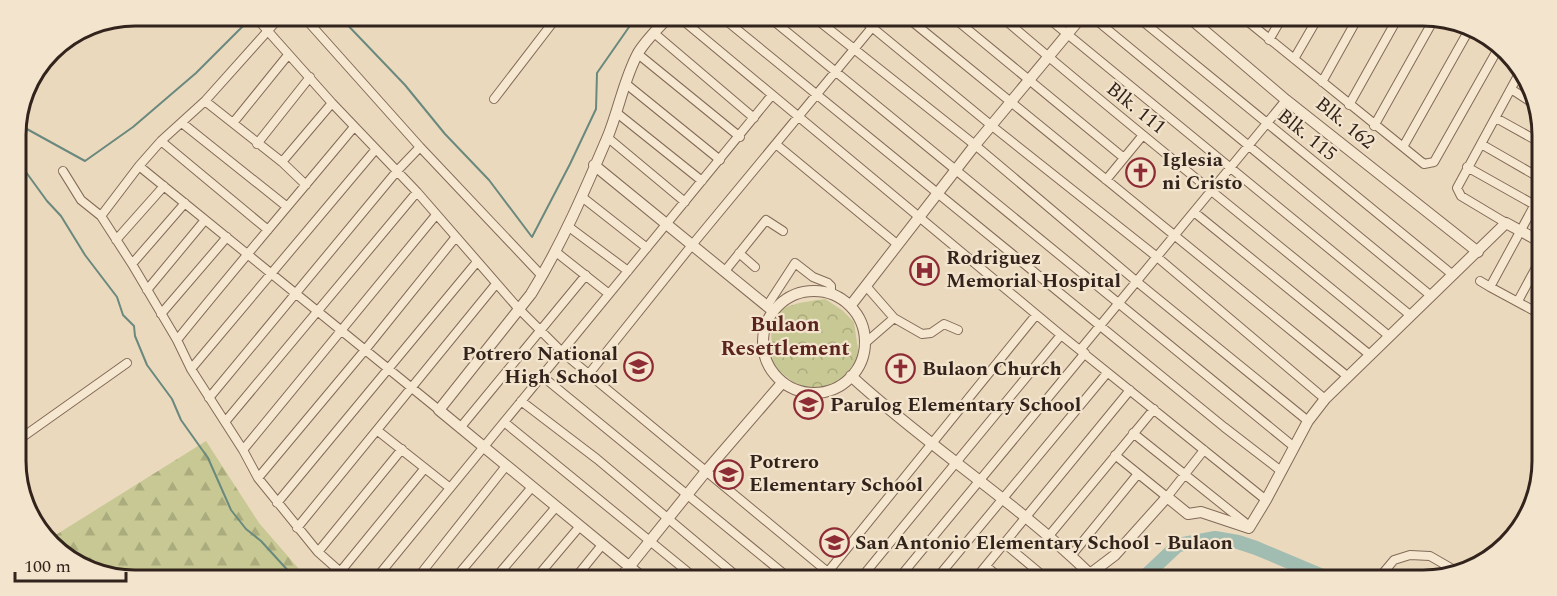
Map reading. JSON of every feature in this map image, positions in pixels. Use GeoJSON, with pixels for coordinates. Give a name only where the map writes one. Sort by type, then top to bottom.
{"type":"FeatureCollection","features":[{"type":"Feature","properties":{"kind":"street"},"geometry":{"type":"LineString","coordinates":[[263,26],[354,127],[417,192],[518,309],[562,352],[707,470],[822,570]]}},
{"type":"Feature","properties":{"kind":"street"},"geometry":{"type":"LineString","coordinates":[[101,216],[161,141],[205,101],[272,26]]}},
{"type":"Feature","properties":{"kind":"street"},"geometry":{"type":"LineString","coordinates":[[312,26],[420,147],[542,276]]}},
{"type":"Feature","properties":{"kind":"street"},"geometry":{"type":"LineString","coordinates":[[494,99],[550,26]]}},
{"type":"Feature","properties":{"kind":"street"},"geometry":{"type":"LineString","coordinates":[[439,410],[531,294],[556,252],[617,113],[625,83],[638,54],[661,26]]}},
{"type":"Feature","properties":{"kind":"street"},"geometry":{"type":"LineString","coordinates":[[690,26],[920,215],[1036,315],[1266,500]]}},
{"type":"Feature","properties":{"kind":"street"},"geometry":{"type":"LineString","coordinates":[[733,26],[1281,471]]}},
{"type":"Feature","properties":{"kind":"street"},"geometry":{"type":"LineString","coordinates":[[780,26],[1293,446]]}},
{"type":"Feature","properties":{"kind":"street"},"geometry":{"type":"LineString","coordinates":[[825,26],[975,146],[1308,421]]}},
{"type":"Feature","properties":{"kind":"street"},"geometry":{"type":"LineString","coordinates":[[917,26],[1347,376]]}},
{"type":"Feature","properties":{"kind":"street"},"geometry":{"type":"LineString","coordinates":[[963,26],[1124,158]]}},
{"type":"Feature","properties":{"kind":"street","name":"Blk. 111"},"geometry":{"type":"LineString","coordinates":[[1012,26],[1389,336]]}},
{"type":"Feature","properties":{"kind":"street"},"geometry":{"type":"LineString","coordinates":[[1057,26],[1410,315]]}},
{"type":"Feature","properties":{"kind":"street"},"geometry":{"type":"LineString","coordinates":[[851,305],[975,146],[1074,26]]}},
{"type":"Feature","properties":{"kind":"street"},"geometry":{"type":"LineString","coordinates":[[1103,26],[1430,295]]}},
{"type":"Feature","properties":{"kind":"street","name":"Blk. 115"},"geometry":{"type":"LineString","coordinates":[[1148,26],[1453,275]]}},
{"type":"Feature","properties":{"kind":"street","name":"Blk. 162"},"geometry":{"type":"LineString","coordinates":[[1199,26],[1286,100],[1478,252]]}},
{"type":"Feature","properties":{"kind":"street"},"geometry":{"type":"LineString","coordinates":[[1253,26],[1374,126],[1424,164],[1434,162],[1495,54]]}},
{"type":"Feature","properties":{"kind":"street"},"geometry":{"type":"LineString","coordinates":[[1269,39],[1277,26]]}},
{"type":"Feature","properties":{"kind":"street"},"geometry":{"type":"LineString","coordinates":[[1294,59],[1313,26]]}},
{"type":"Feature","properties":{"kind":"street"},"geometry":{"type":"LineString","coordinates":[[1322,82],[1353,26]]}},
{"type":"Feature","properties":{"kind":"street"},"geometry":{"type":"LineString","coordinates":[[1349,105],[1393,26]]}},
{"type":"Feature","properties":{"kind":"street"},"geometry":{"type":"LineString","coordinates":[[1374,126],[1430,26]]}},
{"type":"Feature","properties":{"kind":"street"},"geometry":{"type":"LineString","coordinates":[[588,375],[692,245],[873,27],[1157,257],[1325,399]]}},
{"type":"Feature","properties":{"kind":"street"},"geometry":{"type":"LineString","coordinates":[[654,33],[754,118]]}},
{"type":"Feature","properties":{"kind":"street"},"geometry":{"type":"LineString","coordinates":[[1403,147],[1466,35]]}},
{"type":"Feature","properties":{"kind":"street"},"geometry":{"type":"LineString","coordinates":[[638,54],[740,137]]}},
{"type":"Feature","properties":{"kind":"street"},"geometry":{"type":"LineString","coordinates":[[233,123],[288,55]]}},
{"type":"Feature","properties":{"kind":"street"},"geometry":{"type":"LineString","coordinates":[[257,144],[310,77]]}},
{"type":"Feature","properties":{"kind":"street"},"geometry":{"type":"LineString","coordinates":[[1516,79],[1457,188],[1458,193],[1532,237]]}},
{"type":"Feature","properties":{"kind":"street"},"geometry":{"type":"LineString","coordinates":[[625,83],[720,160]]}},
{"type":"Feature","properties":{"kind":"street"},"geometry":{"type":"LineString","coordinates":[[1511,89],[1525,98]]}},
{"type":"Feature","properties":{"kind":"street"},"geometry":{"type":"LineString","coordinates":[[383,570],[740,137],[772,95]]}},
{"type":"Feature","properties":{"kind":"street"},"geometry":{"type":"LineString","coordinates":[[906,570],[980,481],[1118,303],[1286,100]]}},
{"type":"Feature","properties":{"kind":"street"},"geometry":{"type":"LineString","coordinates":[[205,101],[282,162],[306,185]]}},
{"type":"Feature","properties":{"kind":"street"},"geometry":{"type":"LineString","coordinates":[[282,162],[332,103]]}},
{"type":"Feature","properties":{"kind":"street"},"geometry":{"type":"LineString","coordinates":[[617,113],[702,181]]}},
{"type":"Feature","properties":{"kind":"street"},"geometry":{"type":"LineString","coordinates":[[1496,118],[1532,137]]}},
{"type":"Feature","properties":{"kind":"street"},"geometry":{"type":"LineString","coordinates":[[182,123],[286,206]]}},
{"type":"Feature","properties":{"kind":"street"},"geometry":{"type":"LineString","coordinates":[[177,340],[286,206],[354,127]]}},
{"type":"Feature","properties":{"kind":"street"},"geometry":{"type":"LineString","coordinates":[[1106,180],[1143,135]]}},
{"type":"Feature","properties":{"kind":"street"},"geometry":{"type":"LineString","coordinates":[[607,137],[685,202]]}},
{"type":"Feature","properties":{"kind":"street"},"geometry":{"type":"LineString","coordinates":[[161,141],[268,230]]}},
{"type":"Feature","properties":{"kind":"street"},"geometry":{"type":"LineString","coordinates":[[1481,144],[1532,173]]}},
{"type":"Feature","properties":{"kind":"street"},"geometry":{"type":"LineString","coordinates":[[777,145],[897,244]]}},
{"type":"Feature","properties":{"kind":"street"},"geometry":{"type":"LineString","coordinates":[[209,398],[397,171],[420,147]]}},
{"type":"Feature","properties":{"kind":"street"},"geometry":{"type":"LineString","coordinates":[[191,369],[376,149]]}},
{"type":"Feature","properties":{"kind":"street"},"geometry":{"type":"LineString","coordinates":[[594,165],[770,308]]}},
{"type":"Feature","properties":{"kind":"street"},"geometry":{"type":"LineString","coordinates":[[139,166],[633,570]]}},
{"type":"Feature","properties":{"kind":"street"},"geometry":{"type":"LineString","coordinates":[[1467,167],[1532,203]]}},
{"type":"Feature","properties":{"kind":"street"},"geometry":{"type":"LineString","coordinates":[[63,171],[81,200],[101,216],[132,264],[177,340],[191,369],[243,450],[258,478],[297,528],[318,552],[338,570]]}},
{"type":"Feature","properties":{"kind":"street"},"geometry":{"type":"LineString","coordinates":[[116,240],[164,186]]}},
{"type":"Feature","properties":{"kind":"street"},"geometry":{"type":"LineString","coordinates":[[225,423],[417,192]]}},
{"type":"Feature","properties":{"kind":"street"},"geometry":{"type":"LineString","coordinates":[[582,197],[647,248]]}},
{"type":"Feature","properties":{"kind":"street"},"geometry":{"type":"LineString","coordinates":[[132,264],[185,203]]}},
{"type":"Feature","properties":{"kind":"street"},"geometry":{"type":"LineString","coordinates":[[1194,212],[1370,355]]}},
{"type":"Feature","properties":{"kind":"street"},"geometry":{"type":"LineString","coordinates":[[1490,287],[1532,214]]}},
{"type":"Feature","properties":{"kind":"street"},"geometry":{"type":"LineString","coordinates":[[243,450],[436,215]]}},
{"type":"Feature","properties":{"kind":"street"},"geometry":{"type":"LineString","coordinates":[[147,290],[205,220]]}},
{"type":"Feature","properties":{"kind":"street"},"geometry":{"type":"LineString","coordinates":[[725,271],[766,220],[783,231]]}},
{"type":"Feature","properties":{"kind":"street"},"geometry":{"type":"LineString","coordinates":[[1115,455],[1188,514],[1201,512],[1247,529],[1266,500],[1308,421],[1325,399],[1506,223]]}},
{"type":"Feature","properties":{"kind":"street"},"geometry":{"type":"LineString","coordinates":[[568,227],[628,271]]}},
{"type":"Feature","properties":{"kind":"street"},"geometry":{"type":"LineString","coordinates":[[161,314],[227,237]]}},
{"type":"Feature","properties":{"kind":"street"},"geometry":{"type":"LineString","coordinates":[[258,478],[455,238]]}},
{"type":"Feature","properties":{"kind":"street"},"geometry":{"type":"LineString","coordinates":[[556,252],[609,294]]}},
{"type":"Feature","properties":{"kind":"street"},"geometry":{"type":"LineString","coordinates":[[739,253],[755,267]]}},
{"type":"Feature","properties":{"kind":"street"},"geometry":{"type":"LineString","coordinates":[[277,503],[476,263]]}},
{"type":"Feature","properties":{"kind":"street"},"geometry":{"type":"LineString","coordinates":[[770,308],[807,293],[831,294],[851,305],[860,320],[864,353],[851,376],[840,385],[824,392],[803,393],[782,383],[768,367],[763,352],[763,332],[770,308],[795,263],[813,277],[828,283],[831,294]]}},
{"type":"Feature","properties":{"kind":"street"},"geometry":{"type":"LineString","coordinates":[[460,428],[586,275]]}},
{"type":"Feature","properties":{"kind":"street"},"geometry":{"type":"LineString","coordinates":[[1518,301],[1532,275]]}},
{"type":"Feature","properties":{"kind":"street"},"geometry":{"type":"LineString","coordinates":[[1480,281],[1532,309]]}},
{"type":"Feature","properties":{"kind":"street"},"geometry":{"type":"LineString","coordinates":[[297,528],[496,284]]}},
{"type":"Feature","properties":{"kind":"street"},"geometry":{"type":"LineString","coordinates":[[866,286],[894,318],[922,334],[931,333],[944,324],[958,330]]}},
{"type":"Feature","properties":{"kind":"street"},"geometry":{"type":"LineString","coordinates":[[834,570],[1036,315]]}},
{"type":"Feature","properties":{"kind":"street"},"geometry":{"type":"LineString","coordinates":[[864,344],[894,318]]}},
{"type":"Feature","properties":{"kind":"street"},"geometry":{"type":"LineString","coordinates":[[868,570],[1061,335]]}},
{"type":"Feature","properties":{"kind":"street"},"geometry":{"type":"LineString","coordinates":[[26,435],[127,363]]}},
{"type":"Feature","properties":{"kind":"street"},"geometry":{"type":"LineString","coordinates":[[944,570],[1107,373]]}},
{"type":"Feature","properties":{"kind":"street"},"geometry":{"type":"LineString","coordinates":[[542,376],[779,570]]}},
{"type":"Feature","properties":{"kind":"street"},"geometry":{"type":"LineString","coordinates":[[851,376],[932,444],[1027,518],[1071,556],[1082,570]]}},
{"type":"Feature","properties":{"kind":"street"},"geometry":{"type":"LineString","coordinates":[[627,570],[707,470],[782,383]]}},
{"type":"Feature","properties":{"kind":"street"},"geometry":{"type":"LineString","coordinates":[[983,570],[1130,390]]}},
{"type":"Feature","properties":{"kind":"street"},"geometry":{"type":"LineString","coordinates":[[521,401],[597,459],[730,570]]}},
{"type":"Feature","properties":{"kind":"street"},"geometry":{"type":"LineString","coordinates":[[1048,537],[1154,409]]}},
{"type":"Feature","properties":{"kind":"street"},"geometry":{"type":"LineString","coordinates":[[504,422],[685,570]]}},
{"type":"Feature","properties":{"kind":"street"},"geometry":{"type":"LineString","coordinates":[[378,430],[450,488]]}},
{"type":"Feature","properties":{"kind":"street"},"geometry":{"type":"LineString","coordinates":[[1133,433],[1250,527]]}},
{"type":"Feature","properties":{"kind":"street"},"geometry":{"type":"LineString","coordinates":[[318,552],[402,449]]}},
{"type":"Feature","properties":{"kind":"street"},"geometry":{"type":"LineString","coordinates":[[1096,570],[1115,555],[1167,497],[1204,450]]}},
{"type":"Feature","properties":{"kind":"street"},"geometry":{"type":"LineString","coordinates":[[424,570],[506,466]]}},
{"type":"Feature","properties":{"kind":"street"},"geometry":{"type":"LineString","coordinates":[[346,570],[425,468]]}},
{"type":"Feature","properties":{"kind":"street"},"geometry":{"type":"LineString","coordinates":[[1071,556],[1137,475]]}},
{"type":"Feature","properties":{"kind":"street"},"geometry":{"type":"LineString","coordinates":[[462,570],[532,487]]}},
{"type":"Feature","properties":{"kind":"street"},"geometry":{"type":"LineString","coordinates":[[502,570],[556,507]]}},
{"type":"Feature","properties":{"kind":"street"},"geometry":{"type":"LineString","coordinates":[[543,570],[580,526]]}},
{"type":"Feature","properties":{"kind":"street"},"geometry":{"type":"LineString","coordinates":[[1005,544],[1036,570]]}},
{"type":"Feature","properties":{"kind":"street"},"geometry":{"type":"LineString","coordinates":[[582,570],[602,545]]}},
{"type":"Feature","properties":{"kind":"street"},"geometry":{"type":"LineString","coordinates":[[1386,570],[1394,560],[1410,555],[1430,556],[1450,567]]}},
{"type":"Feature","properties":{"kind":"street"},"geometry":{"type":"LineString","coordinates":[[986,566],[991,570]]}},
{"type":"Feature","properties":{"kind":"green space"},"geometry":{"type":"Polygon","coordinates":[[[825,299],[842,310],[854,322],[859,357],[837,385],[802,389],[773,366],[771,333],[773,322],[783,309],[825,299]]]}},
{"type":"Feature","properties":{"kind":"green space"},"geometry":{"type":"Polygon","coordinates":[[[206,441],[259,523],[300,570],[120,570],[86,559],[55,535],[206,441]]]}},
{"type":"Feature","properties":{"kind":"waterway"},"geometry":{"type":"LineString","coordinates":[[26,129],[85,161],[133,127],[196,73],[243,26]]}},
{"type":"Feature","properties":{"kind":"waterway"},"geometry":{"type":"LineString","coordinates":[[349,26],[405,85],[445,134],[489,180],[532,237],[596,109],[597,73],[630,26]]}},
{"type":"Feature","properties":{"kind":"waterway"},"geometry":{"type":"LineString","coordinates":[[26,172],[61,216],[85,255],[117,297],[123,315],[134,326],[135,336],[147,365],[172,399],[181,420],[208,458],[231,510],[246,529],[261,541],[287,570]]}},
{"type":"Feature","properties":{"kind":"waterway"},"geometry":{"type":"LineString","coordinates":[[1152,570],[1178,545],[1215,538],[1256,548],[1308,570]]}},
{"type":"Feature","properties":{"kind":"place","name":"Iglesia ni Cristo"},"geometry":{"type":"Point","coordinates":[1141,172]}},
{"type":"Feature","properties":{"kind":"place","name":"Rodriguez Memorial Hospital"},"geometry":{"type":"Point","coordinates":[925,270]}},
{"type":"Feature","properties":{"kind":"place","name":"Potrero National High School"},"geometry":{"type":"Point","coordinates":[639,366]}},
{"type":"Feature","properties":{"kind":"place","name":"Bulaon Church"},"geometry":{"type":"Point","coordinates":[901,369]}},
{"type":"Feature","properties":{"kind":"place","name":"Parulog Elementary School"},"geometry":{"type":"Point","coordinates":[809,405]}},
{"type":"Feature","properties":{"kind":"place","name":"Potrero Elementary School"},"geometry":{"type":"Point","coordinates":[728,474]}},
{"type":"Feature","properties":{"kind":"place","name":"San Antonio Elementary School - Bulaon"},"geometry":{"type":"Point","coordinates":[834,543]}},
{"type":"Feature","properties":{"kind":"district","name":"Bulaon Resettlement"},"geometry":{"type":"Point","coordinates":[785,337]}}]}
